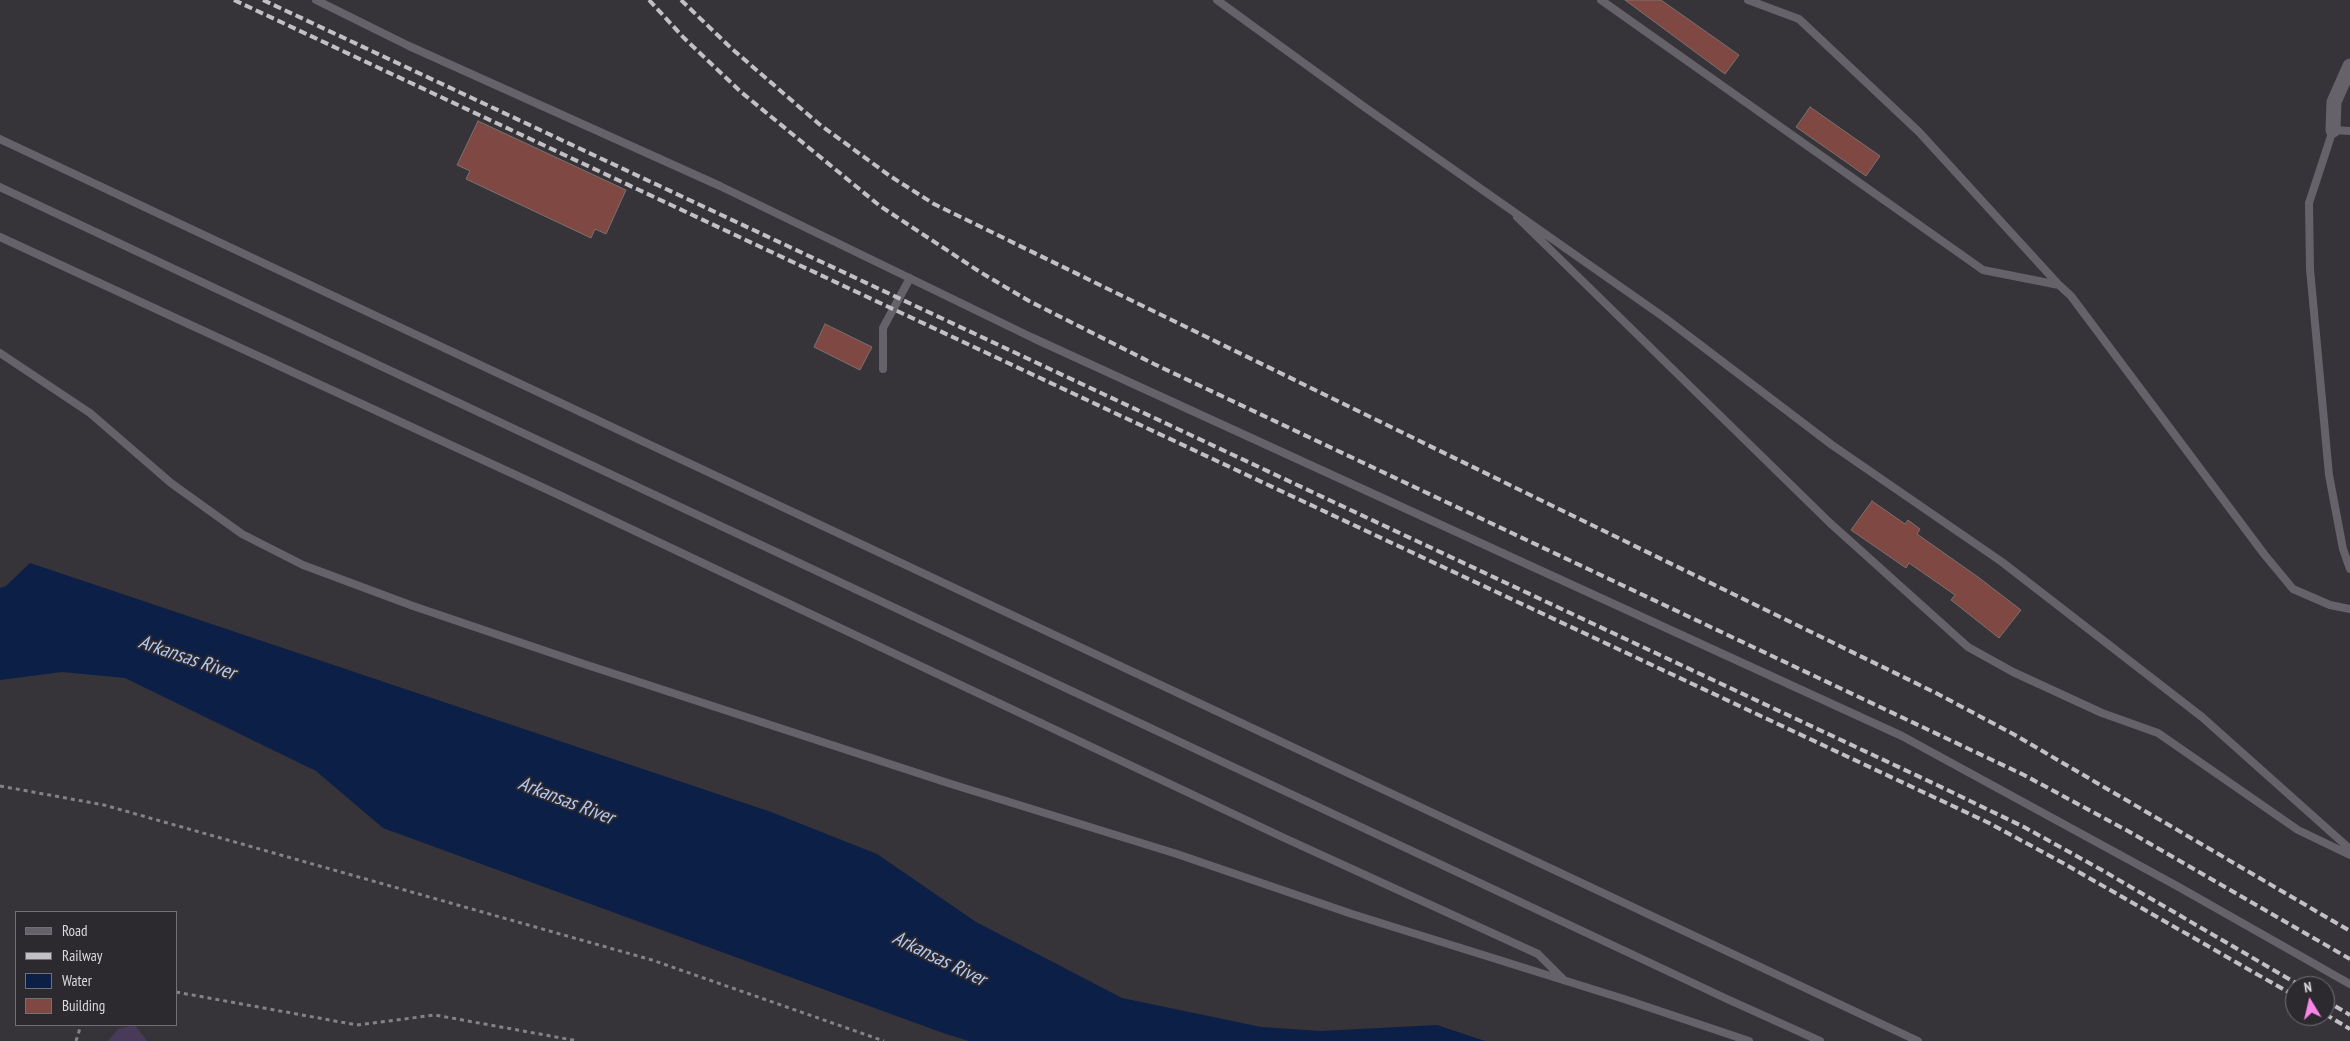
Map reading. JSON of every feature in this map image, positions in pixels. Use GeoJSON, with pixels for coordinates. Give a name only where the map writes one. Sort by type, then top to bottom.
{"type":"FeatureCollection","features":[{"type":"Feature","properties":{"kind":"street"},"geometry":{"type":"LineString","coordinates":[[2333,130],[2334,102],[2350,66]]}},
{"type":"Feature","properties":{"kind":"lane"},"geometry":{"type":"LineString","coordinates":[[316,0],[409,46],[720,186],[1032,338],[1902,736],[2350,984]]}},
{"type":"Feature","properties":{"kind":"lane"},"geometry":{"type":"LineString","coordinates":[[1217,0],[1363,106],[1503,202],[1665,318],[1832,445],[2002,562],[2202,717],[2350,849]]}},
{"type":"Feature","properties":{"kind":"lane"},"geometry":{"type":"LineString","coordinates":[[1601,0],[1983,270],[2059,286]]}},
{"type":"Feature","properties":{"kind":"lane"},"geometry":{"type":"LineString","coordinates":[[1748,0],[1798,19],[1919,132],[2059,286],[2072,296],[2264,554],[2293,588],[2330,604],[2350,609]]}},
{"type":"Feature","properties":{"kind":"lane"},"geometry":{"type":"LineString","coordinates":[[2350,131],[2333,130],[2309,202],[2310,269],[2330,475],[2343,548],[2350,569]]}},
{"type":"Feature","properties":{"kind":"lane"},"geometry":{"type":"LineString","coordinates":[[0,139],[1918,1041]]}},
{"type":"Feature","properties":{"kind":"lane"},"geometry":{"type":"LineString","coordinates":[[0,187],[1820,1041]]}},
{"type":"Feature","properties":{"kind":"lane"},"geometry":{"type":"LineString","coordinates":[[1503,202],[1830,523],[1968,647],[2013,672],[2093,709],[2158,733],[2298,830],[2350,855]]}},
{"type":"Feature","properties":{"kind":"lane"},"geometry":{"type":"LineString","coordinates":[[0,236],[559,495],[1209,803],[1538,954],[1563,979]]}},
{"type":"Feature","properties":{"kind":"lane"},"geometry":{"type":"LineString","coordinates":[[883,369],[883,328],[910,278]]}},
{"type":"Feature","properties":{"kind":"lane"},"geometry":{"type":"LineString","coordinates":[[0,353],[90,413],[171,482],[242,534],[302,564],[413,606],[580,664],[948,783],[1177,854],[1352,914],[1563,979],[1748,1041]]}},
{"type":"Feature","properties":{"kind":"path"},"geometry":{"type":"LineString","coordinates":[[0,786],[104,806],[652,960],[884,1041]]}},
{"type":"Feature","properties":{"kind":"path"},"geometry":{"type":"LineString","coordinates":[[178,992],[357,1025],[435,1015],[578,1041]]}},
{"type":"Feature","properties":{"kind":"path"},"geometry":{"type":"LineString","coordinates":[[76,1041],[81,1026]]}},
{"type":"Feature","properties":{"kind":"shaded area"},"geometry":{"type":"Polygon","coordinates":[[[136,1026],[147,1041],[108,1041],[118,1029],[136,1026]]]}},
{"type":"Feature","properties":{"kind":"water","name":"Arkansas River"},"geometry":{"type":"Polygon","coordinates":[[[30,563],[771,812],[877,854],[976,922],[1122,998],[1261,1027],[1321,1031],[1437,1025],[1485,1041],[969,1041],[943,1033],[383,828],[316,771],[125,678],[62,672],[0,680],[0,588],[6,586],[30,563]]]}},
{"type":"Feature","properties":{"kind":"building"},"geometry":{"type":"Polygon","coordinates":[[[1625,0],[1661,0],[1739,55],[1725,74],[1625,0]]]}},
{"type":"Feature","properties":{"kind":"building"},"geometry":{"type":"Polygon","coordinates":[[[1810,107],[1880,156],[1866,176],[1796,127],[1810,107]]]}},
{"type":"Feature","properties":{"kind":"building"},"geometry":{"type":"Polygon","coordinates":[[[478,121],[626,190],[606,234],[595,229],[591,238],[466,179],[470,171],[457,165],[478,121]]]}},
{"type":"Feature","properties":{"kind":"building"},"geometry":{"type":"Polygon","coordinates":[[[825,324],[872,347],[860,370],[814,347],[825,324]]]}},
{"type":"Feature","properties":{"kind":"building"},"geometry":{"type":"Polygon","coordinates":[[[1872,501],[1905,524],[1908,520],[1920,529],[1917,534],[2021,610],[1999,638],[1951,600],[1955,595],[1909,563],[1906,568],[1851,530],[1872,501]]]}},
{"type":"Feature","properties":{"kind":"railway"},"geometry":{"type":"LineString","coordinates":[[234,0],[1989,823],[2063,863],[2285,990]]}},
{"type":"Feature","properties":{"kind":"railway"},"geometry":{"type":"LineString","coordinates":[[263,0],[2024,827],[2285,977]]}},
{"type":"Feature","properties":{"kind":"railway"},"geometry":{"type":"LineString","coordinates":[[649,0],[684,38],[741,92],[880,206],[980,272],[1029,301],[1154,364],[2024,775],[2128,831],[2350,959]]}},
{"type":"Feature","properties":{"kind":"railway"},"geometry":{"type":"LineString","coordinates":[[681,0],[731,48],[819,124],[890,176],[934,204],[1936,693],[2015,735],[2350,931]]}},
{"type":"Feature","properties":{"kind":"railway"},"geometry":{"type":"LineString","coordinates":[[2335,1006],[2350,1015]]}},
{"type":"Feature","properties":{"kind":"railway"},"geometry":{"type":"LineString","coordinates":[[2335,1020],[2350,1029]]}}]}
